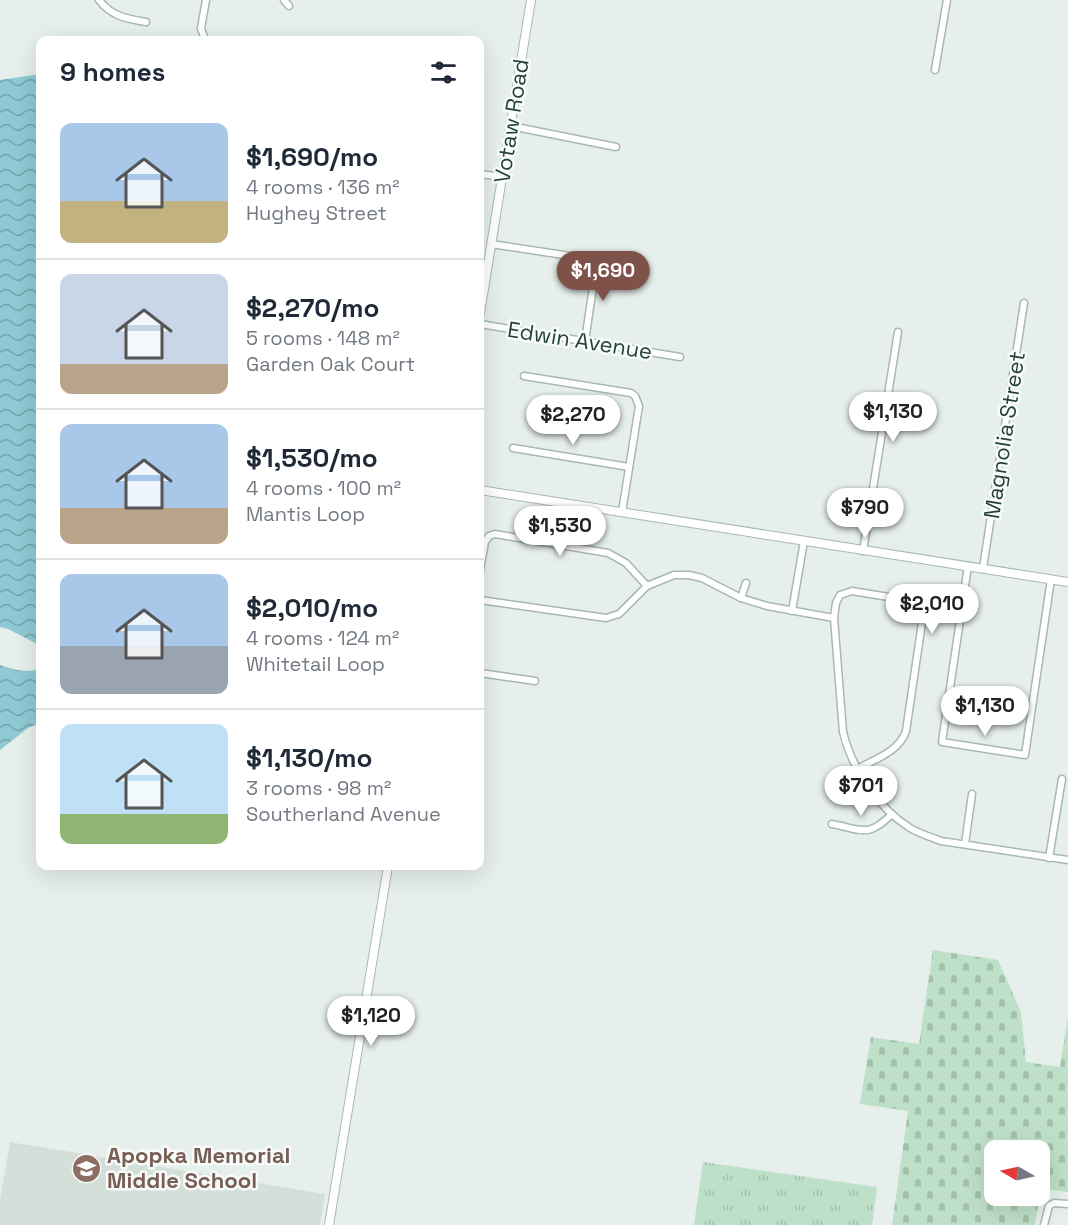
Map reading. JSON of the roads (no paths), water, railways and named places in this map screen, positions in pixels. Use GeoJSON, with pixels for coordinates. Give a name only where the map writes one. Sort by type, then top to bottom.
{"type":"FeatureCollection","features":[{"type":"Feature","properties":{"kind":"street"},"geometry":{"type":"LineString","coordinates":[[99,0],[116,16],[146,22]]}},
{"type":"Feature","properties":{"kind":"street"},"geometry":{"type":"LineString","coordinates":[[204,36],[201,28],[206,0]]}},
{"type":"Feature","properties":{"kind":"street"},"geometry":{"type":"LineString","coordinates":[[284,0],[289,6]]}},
{"type":"Feature","properties":{"kind":"street","name":"Votaw Road"},"geometry":{"type":"LineString","coordinates":[[484,288],[531,0]]}},
{"type":"Feature","properties":{"kind":"street"},"geometry":{"type":"LineString","coordinates":[[935,70],[947,0]]}},
{"type":"Feature","properties":{"kind":"street"},"geometry":{"type":"LineString","coordinates":[[511,126],[616,147]]}},
{"type":"Feature","properties":{"kind":"street"},"geometry":{"type":"LineString","coordinates":[[484,175],[502,177]]}},
{"type":"Feature","properties":{"kind":"street"},"geometry":{"type":"LineString","coordinates":[[491,244],[597,260],[585,341]]}},
{"type":"Feature","properties":{"kind":"street","name":"Magnolia Street"},"geometry":{"type":"LineString","coordinates":[[983,568],[1024,303]]}},
{"type":"Feature","properties":{"kind":"street","name":"Edwin Avenue"},"geometry":{"type":"LineString","coordinates":[[484,325],[680,357]]}},
{"type":"Feature","properties":{"kind":"street"},"geometry":{"type":"LineString","coordinates":[[863,551],[898,332]]}},
{"type":"Feature","properties":{"kind":"street"},"geometry":{"type":"LineString","coordinates":[[524,376],[630,393],[635,396],[639,406],[622,512]]}},
{"type":"Feature","properties":{"kind":"street"},"geometry":{"type":"LineString","coordinates":[[513,448],[629,467]]}},
{"type":"Feature","properties":{"kind":"street"},"geometry":{"type":"LineString","coordinates":[[484,491],[1068,582]]}},
{"type":"Feature","properties":{"kind":"street"},"geometry":{"type":"LineString","coordinates":[[484,548],[489,536],[495,534],[608,553],[627,562],[647,586]]}},
{"type":"Feature","properties":{"kind":"street"},"geometry":{"type":"LineString","coordinates":[[792,611],[804,541]]}},
{"type":"Feature","properties":{"kind":"street"},"geometry":{"type":"LineString","coordinates":[[968,566],[942,742],[1025,755],[1052,579]]}},
{"type":"Feature","properties":{"kind":"street"},"geometry":{"type":"LineString","coordinates":[[484,601],[606,618],[620,614],[647,586],[674,575],[689,575],[702,578],[741,598],[792,611],[834,618]]}},
{"type":"Feature","properties":{"kind":"street"},"geometry":{"type":"LineString","coordinates":[[741,598],[746,583]]}},
{"type":"Feature","properties":{"kind":"street"},"geometry":{"type":"LineString","coordinates":[[857,769],[896,748],[902,742],[906,731],[923,616],[922,608],[913,601],[852,591],[840,595],[836,603],[834,618],[843,732],[847,748],[857,769],[869,787],[892,814],[909,827],[941,841],[1068,861]]}},
{"type":"Feature","properties":{"kind":"street"},"geometry":{"type":"LineString","coordinates":[[484,673],[535,681]]}},
{"type":"Feature","properties":{"kind":"street"},"geometry":{"type":"LineString","coordinates":[[1049,858],[1062,779]]}},
{"type":"Feature","properties":{"kind":"street"},"geometry":{"type":"LineString","coordinates":[[965,844],[972,794]]}},
{"type":"Feature","properties":{"kind":"street"},"geometry":{"type":"LineString","coordinates":[[832,824],[869,830],[879,827],[892,814]]}},
{"type":"Feature","properties":{"kind":"street"},"geometry":{"type":"LineString","coordinates":[[329,1225],[387,870]]}},
{"type":"Feature","properties":{"kind":"street"},"geometry":{"type":"LineString","coordinates":[[1044,1225],[1049,1206],[1054,1203],[1068,1204]]}},
{"type":"Feature","properties":{"kind":"water"},"geometry":{"type":"Polygon","coordinates":[[[36,75],[36,643],[0,627],[0,80],[36,75]]]}},
{"type":"Feature","properties":{"kind":"water"},"geometry":{"type":"Polygon","coordinates":[[[0,665],[20,670],[36,670],[36,725],[28,728],[0,750],[0,665]]]}},
{"type":"Feature","properties":{"kind":"place","name":"Apopka Memorial Middle School"},"geometry":{"type":"Point","coordinates":[86,1168]}}]}
